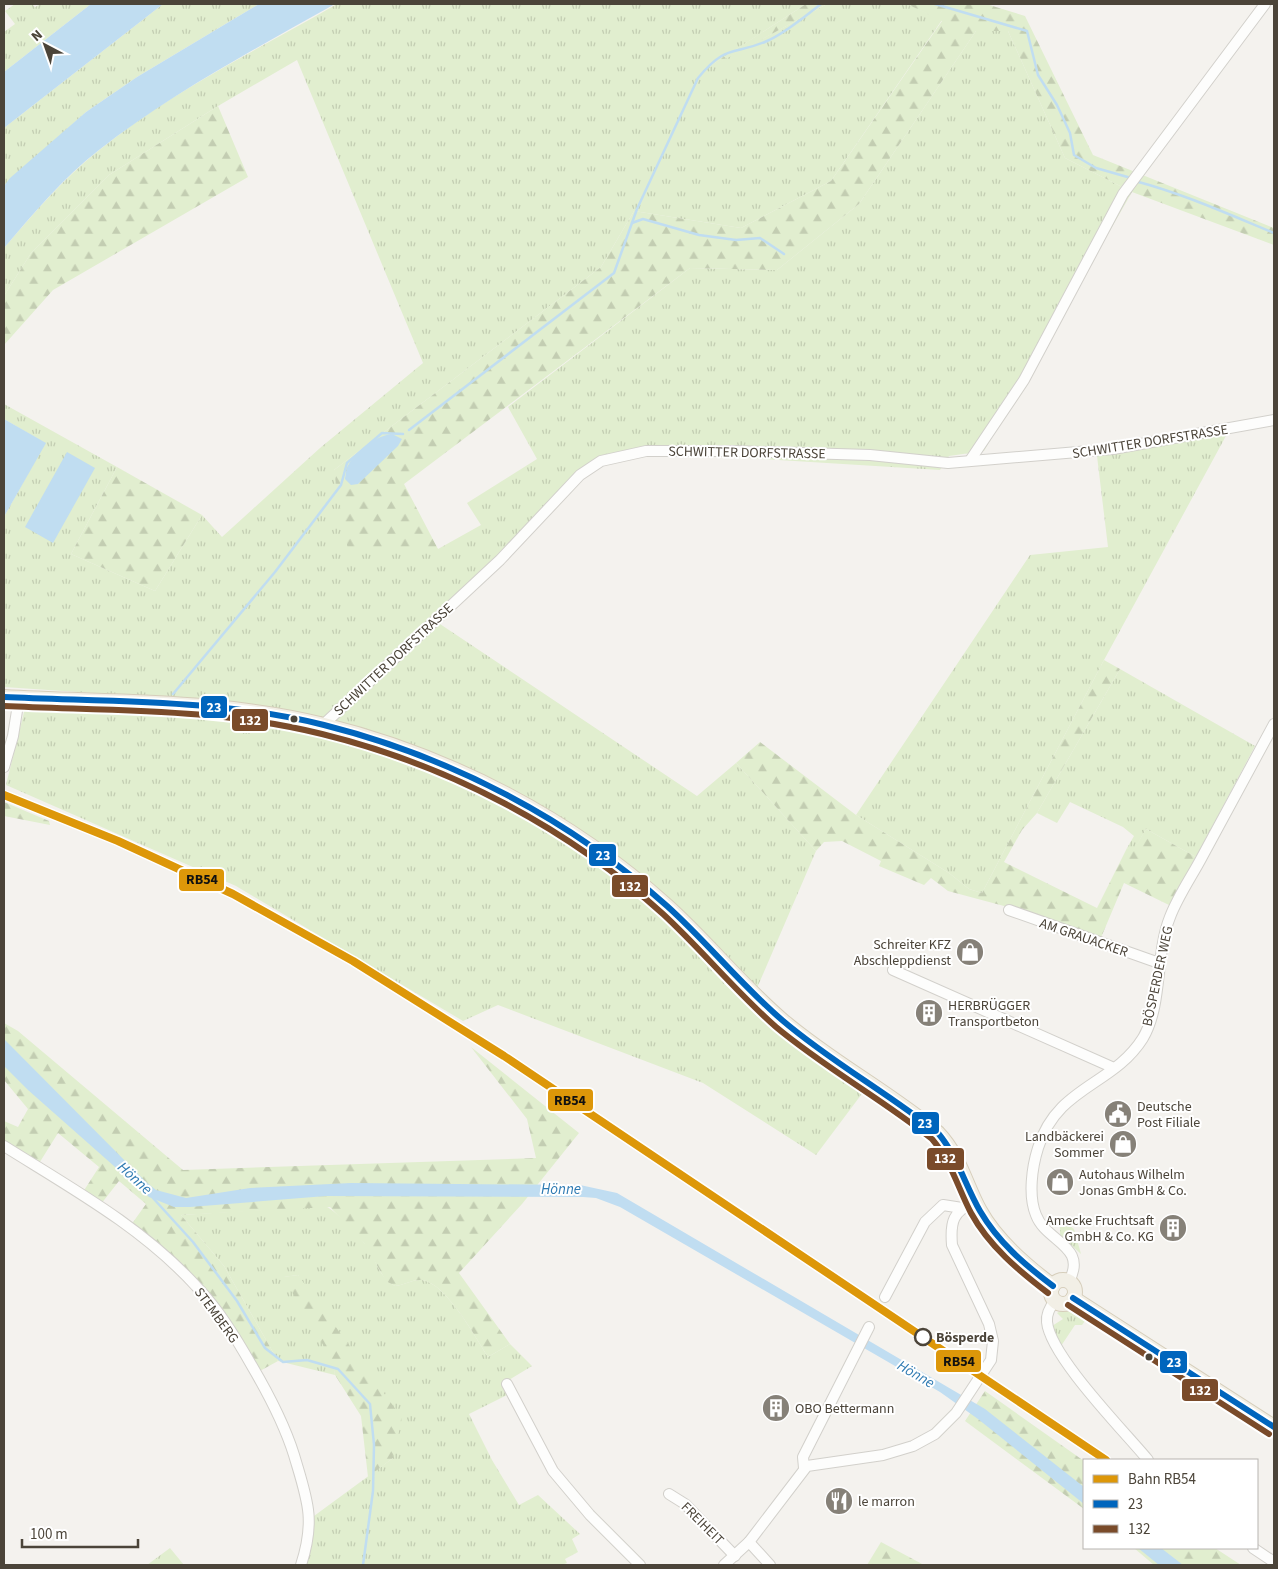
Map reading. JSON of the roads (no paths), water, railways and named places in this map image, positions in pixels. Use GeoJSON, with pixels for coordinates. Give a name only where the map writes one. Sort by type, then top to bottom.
{"type":"FeatureCollection","features":[{"type":"Feature","properties":{"kind":"main road"},"geometry":{"type":"LineString","coordinates":[[4,697],[168,704],[247,712],[323,724],[389,744],[476,779],[542,815],[601,853],[669,908],[781,1019],[815,1046],[938,1134],[956,1156],[975,1201],[984,1217],[1006,1244],[1052,1286]]}},
{"type":"Feature","properties":{"kind":"main road"},"geometry":{"type":"LineString","coordinates":[[1062,1280],[1069,1281],[1075,1291],[1073,1298],[1064,1304],[1055,1301],[1051,1294],[1052,1286],[1062,1280]]}},
{"type":"Feature","properties":{"kind":"main road"},"geometry":{"type":"LineString","coordinates":[[1073,1298],[1274,1427]]}},
{"type":"Feature","properties":{"kind":"street"},"geometry":{"type":"LineString","coordinates":[[971,459],[1024,380],[1099,235],[1133,180],[1265,4]]}},
{"type":"Feature","properties":{"kind":"street","name":"SCHWITTER DORFSTRASSE"},"geometry":{"type":"LineString","coordinates":[[323,724],[500,560],[580,475],[602,461],[646,451],[870,455],[933,463],[971,459],[1060,455],[1113,449],[1274,420]]}},
{"type":"Feature","properties":{"kind":"street"},"geometry":{"type":"LineString","coordinates":[[4,766],[13,736],[19,698]]}},
{"type":"Feature","properties":{"kind":"street","name":"BÖSPERDER WEG"},"geometry":{"type":"LineString","coordinates":[[1069,1281],[1076,1267],[1073,1256],[1068,1249],[1045,1230],[1032,1205],[1033,1177],[1037,1151],[1044,1131],[1054,1115],[1073,1098],[1114,1068],[1137,1047],[1148,1028],[1152,1018],[1160,963],[1170,917],[1274,724]]}},
{"type":"Feature","properties":{"kind":"street","name":"AM GRAUACKER"},"geometry":{"type":"LineString","coordinates":[[1009,910],[1160,963]]}},
{"type":"Feature","properties":{"kind":"street"},"geometry":{"type":"LineString","coordinates":[[893,970],[1114,1068]]}},
{"type":"Feature","properties":{"kind":"street","name":"STEMBERG"},"geometry":{"type":"LineString","coordinates":[[4,1146],[99,1205],[130,1228],[186,1275],[229,1326],[282,1421],[309,1505],[309,1535],[301,1565]]}},
{"type":"Feature","properties":{"kind":"street"},"geometry":{"type":"LineString","coordinates":[[724,1565],[749,1542],[804,1468],[812,1464],[883,1455],[913,1446],[935,1434],[956,1413],[991,1360],[993,1341],[989,1324],[952,1245],[953,1222],[962,1208],[975,1201]]}},
{"type":"Feature","properties":{"kind":"street"},"geometry":{"type":"LineString","coordinates":[[885,1297],[925,1222],[943,1205],[962,1208]]}},
{"type":"Feature","properties":{"kind":"street"},"geometry":{"type":"LineString","coordinates":[[1055,1301],[1047,1318],[1050,1334],[1056,1346],[1085,1387],[1147,1459]]}},
{"type":"Feature","properties":{"kind":"street"},"geometry":{"type":"LineString","coordinates":[[804,1468],[803,1457],[866,1331]]}},
{"type":"Feature","properties":{"kind":"street"},"geometry":{"type":"LineString","coordinates":[[507,1384],[553,1471],[590,1515],[640,1565]]}},
{"type":"Feature","properties":{"kind":"street","name":"FREIHEIT"},"geometry":{"type":"LineString","coordinates":[[669,1494],[685,1504],[734,1556]]}},
{"type":"Feature","properties":{"kind":"street"},"geometry":{"type":"LineString","coordinates":[[749,1542],[770,1565]]}},
{"type":"Feature","properties":{"kind":"street"},"geometry":{"type":"LineString","coordinates":[[1254,1549],[1274,1562]]}},
{"type":"Feature","properties":{"kind":"water"},"geometry":{"type":"Polygon","coordinates":[[[91,4],[163,4],[4,128],[4,72],[91,4]]]}},
{"type":"Feature","properties":{"kind":"water"},"geometry":{"type":"Polygon","coordinates":[[[259,4],[335,4],[214,72],[127,129],[73,172],[4,248],[4,186],[10,178],[86,112],[137,77],[259,4]]]}},
{"type":"Feature","properties":{"kind":"water"},"geometry":{"type":"Polygon","coordinates":[[[4,419],[46,443],[5,515],[4,514],[4,419]]]}},
{"type":"Feature","properties":{"kind":"water"},"geometry":{"type":"Polygon","coordinates":[[[392,434],[402,439],[398,446],[358,484],[351,485],[345,479],[347,467],[352,459],[373,441],[392,434]]]}},
{"type":"Feature","properties":{"kind":"water"},"geometry":{"type":"Polygon","coordinates":[[[67,452],[95,468],[53,543],[25,527],[67,452]]]}},
{"type":"Feature","properties":{"kind":"water","name":"Hönne"},"geometry":{"type":"Polygon","coordinates":[[[4,1039],[146,1182],[156,1190],[186,1198],[250,1188],[351,1183],[580,1185],[617,1193],[985,1409],[1083,1486],[1083,1503],[978,1419],[940,1392],[620,1207],[596,1198],[583,1197],[326,1196],[174,1207],[149,1197],[28,1090],[4,1066],[4,1039]]]}},
{"type":"Feature","properties":{"kind":"water"},"geometry":{"type":"Polygon","coordinates":[[[1139,1549],[1162,1549],[1183,1565],[1159,1565],[1139,1549]]]}},
{"type":"Feature","properties":{"kind":"waterway"},"geometry":{"type":"LineString","coordinates":[[409,430],[614,273],[637,209],[698,78],[708,67],[724,55],[767,41],[796,24],[821,4]]}},
{"type":"Feature","properties":{"kind":"waterway"},"geometry":{"type":"LineString","coordinates":[[935,4],[1027,31],[1038,75],[1057,105],[1070,133],[1074,155],[1096,168],[1131,178]]}},
{"type":"Feature","properties":{"kind":"waterway"},"geometry":{"type":"LineString","coordinates":[[1135,181],[1188,198],[1274,233]]}},
{"type":"Feature","properties":{"kind":"waterway"},"geometry":{"type":"LineString","coordinates":[[632,223],[643,219],[699,235],[736,240],[760,238],[784,254]]}},
{"type":"Feature","properties":{"kind":"waterway"},"geometry":{"type":"LineString","coordinates":[[173,694],[275,572],[341,485],[347,463],[382,433],[403,434]]}},
{"type":"Feature","properties":{"kind":"waterway","name":"Hönne"},"geometry":{"type":"LineString","coordinates":[[153,1198],[193,1242],[237,1301],[265,1348],[283,1362],[307,1360],[338,1369],[370,1404],[374,1445],[373,1491],[363,1565]]}},
{"type":"Feature","properties":{"kind":"rail line","name":"RB54"},"geometry":{"type":"LineString","coordinates":[[4,795],[118,841],[233,894],[353,961],[504,1056],[1105,1459]]}},
{"type":"Feature","properties":{"kind":"place","name":"Schreiter KFZ Abschleppdienst"},"geometry":{"type":"Point","coordinates":[970,952]}},
{"type":"Feature","properties":{"kind":"place","name":"HERBRÜGGER Transportbeton"},"geometry":{"type":"Point","coordinates":[929,1013]}},
{"type":"Feature","properties":{"kind":"place","name":"Deutsche Post Filiale"},"geometry":{"type":"Point","coordinates":[1118,1114]}},
{"type":"Feature","properties":{"kind":"place","name":"Landbäckerei Sommer"},"geometry":{"type":"Point","coordinates":[1123,1144]}},
{"type":"Feature","properties":{"kind":"place","name":"Autohaus Wilhelm Jonas GmbH & Co."},"geometry":{"type":"Point","coordinates":[1060,1182]}},
{"type":"Feature","properties":{"kind":"place","name":"Amecke Fruchtsaft GmbH & Co. KG"},"geometry":{"type":"Point","coordinates":[1173,1228]}},
{"type":"Feature","properties":{"kind":"place","name":"Bösperde"},"geometry":{"type":"Point","coordinates":[923,1337]}},
{"type":"Feature","properties":{"kind":"place","name":"OBO Bettermann"},"geometry":{"type":"Point","coordinates":[776,1408]}},
{"type":"Feature","properties":{"kind":"place","name":"le marron"},"geometry":{"type":"Point","coordinates":[839,1501]}}]}
